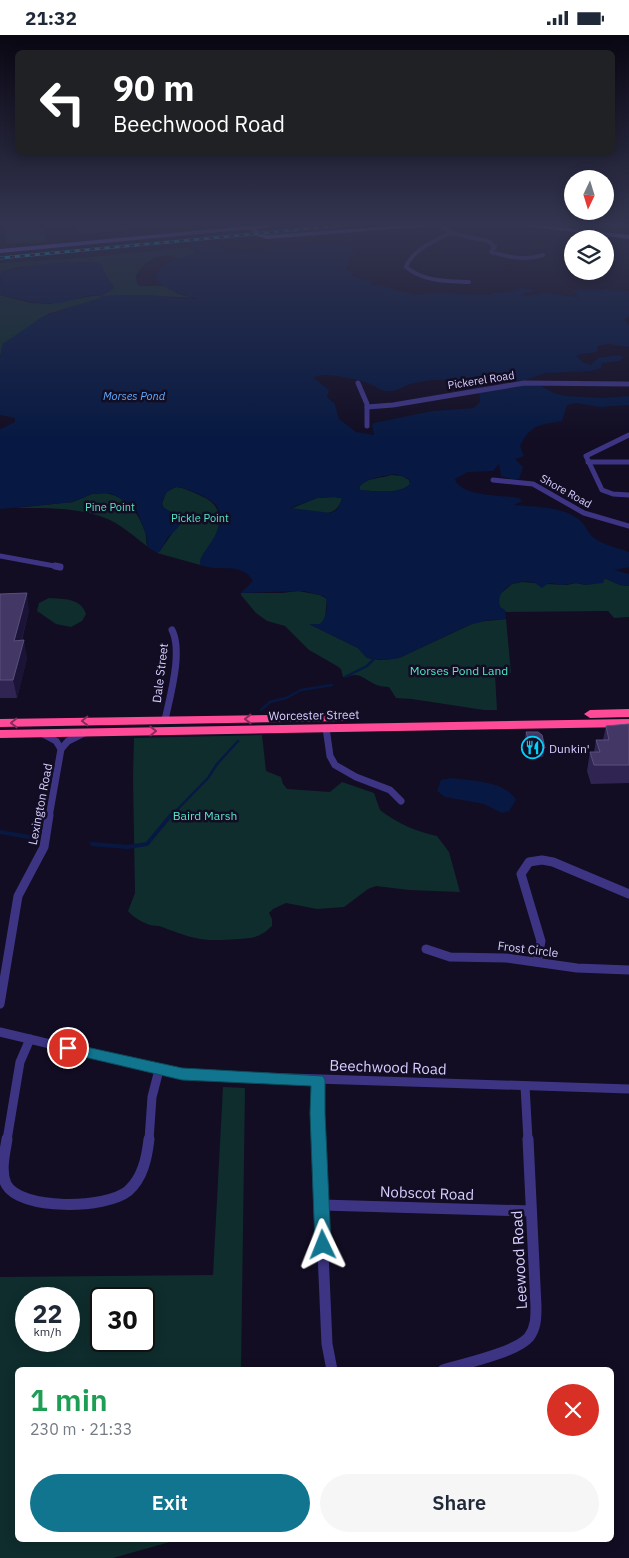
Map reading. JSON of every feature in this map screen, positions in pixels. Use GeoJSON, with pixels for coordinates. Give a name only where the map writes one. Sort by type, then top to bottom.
{"type":"FeatureCollection","features":[{"type":"Feature","properties":{"kind":"highway","name":"Worcester Street"},"geometry":{"type":"LineString","coordinates":[[0,723],[629,713]]}},
{"type":"Feature","properties":{"kind":"highway","name":"Worcester Street"},"geometry":{"type":"LineString","coordinates":[[0,734],[629,723]]}},
{"type":"Feature","properties":{"kind":"street","name":"Pickerel Road"},"geometry":{"type":"LineString","coordinates":[[367,407],[393,405],[486,388],[539,382],[629,384]]}},
{"type":"Feature","properties":{"kind":"street"},"geometry":{"type":"LineString","coordinates":[[358,383],[367,407],[367,426]]}},
{"type":"Feature","properties":{"kind":"street"},"geometry":{"type":"LineString","coordinates":[[629,435],[588,453],[586,456],[602,490],[613,494],[629,495]]}},
{"type":"Feature","properties":{"kind":"street"},"geometry":{"type":"LineString","coordinates":[[588,462],[629,462]]}},
{"type":"Feature","properties":{"kind":"street","name":"Shore Road"},"geometry":{"type":"LineString","coordinates":[[493,480],[533,484],[584,513],[629,527]]}},
{"type":"Feature","properties":{"kind":"street"},"geometry":{"type":"LineString","coordinates":[[0,556],[60,567]]}},
{"type":"Feature","properties":{"kind":"street","name":"Dale Street"},"geometry":{"type":"LineString","coordinates":[[165,720],[173,675],[176,636],[172,630]]}},
{"type":"Feature","properties":{"kind":"street"},"geometry":{"type":"LineString","coordinates":[[326,728],[330,756],[335,765],[356,777],[390,790],[401,801]]}},
{"type":"Feature","properties":{"kind":"street","name":"Lexington Road"},"geometry":{"type":"LineString","coordinates":[[0,1004],[18,896],[44,847],[61,749],[68,741],[87,732]]}},
{"type":"Feature","properties":{"kind":"street","name":"Lexington Road"},"geometry":{"type":"LineString","coordinates":[[41,733],[56,741],[61,749]]}},
{"type":"Feature","properties":{"kind":"street"},"geometry":{"type":"LineString","coordinates":[[537,962],[541,941],[521,874],[533,860],[548,861],[629,894]]}},
{"type":"Feature","properties":{"kind":"street","name":"Frost Circle"},"geometry":{"type":"LineString","coordinates":[[426,949],[433,953],[450,957],[489,957],[577,968],[629,970]]}},
{"type":"Feature","properties":{"kind":"street","name":"Beechwood Road"},"geometry":{"type":"LineString","coordinates":[[0,1032],[159,1070],[196,1075],[629,1089]]}},
{"type":"Feature","properties":{"kind":"street"},"geometry":{"type":"LineString","coordinates":[[30,1039],[20,1062],[2,1169],[6,1185],[22,1197],[50,1202],[88,1204],[114,1198],[132,1187],[139,1179],[146,1159],[152,1087],[159,1070]]}},
{"type":"Feature","properties":{"kind":"street"},"geometry":{"type":"LineString","coordinates":[[318,1080],[317,1113],[327,1344],[331,1367]]}},
{"type":"Feature","properties":{"kind":"street","name":"Leewood Road"},"geometry":{"type":"LineString","coordinates":[[453,1367],[514,1348],[531,1337],[535,1328],[525,1086]]}},
{"type":"Feature","properties":{"kind":"street","name":"Nobscot Road"},"geometry":{"type":"LineString","coordinates":[[322,1205],[531,1211]]}},
{"type":"Feature","properties":{"kind":"green space"},"geometry":{"type":"Polygon","coordinates":[[[0,296],[31,303],[49,304],[93,296],[103,296],[48,314],[3,344],[0,357],[0,296]]]}},
{"type":"Feature","properties":{"kind":"green space"},"geometry":{"type":"Polygon","coordinates":[[[162,296],[186,296],[194,298],[162,296]]]}},
{"type":"Feature","properties":{"kind":"green space"},"geometry":{"type":"Polygon","coordinates":[[[391,475],[402,476],[409,480],[410,484],[400,490],[393,491],[360,490],[359,488],[361,484],[369,480],[391,475]]]}},
{"type":"Feature","properties":{"kind":"green space","name":"Pickle Point"},"geometry":{"type":"Polygon","coordinates":[[[176,487],[189,490],[209,500],[217,510],[219,516],[218,530],[201,558],[200,564],[204,566],[157,553],[177,525],[179,517],[164,508],[162,504],[166,492],[176,487]]]}},
{"type":"Feature","properties":{"kind":"green space","name":"Pine Point"},"geometry":{"type":"Polygon","coordinates":[[[104,493],[125,501],[135,512],[145,532],[148,547],[120,526],[99,516],[75,510],[15,508],[73,502],[92,494],[104,493]]]}},
{"type":"Feature","properties":{"kind":"green space"},"geometry":{"type":"Polygon","coordinates":[[[317,498],[342,498],[339,506],[334,511],[328,513],[320,514],[290,509],[317,498]]]}},
{"type":"Feature","properties":{"kind":"green space"},"geometry":{"type":"Polygon","coordinates":[[[604,578],[620,585],[629,586],[629,617],[614,618],[608,611],[506,612],[500,607],[498,600],[500,594],[512,584],[522,582],[567,585],[576,583],[586,585],[603,580],[604,578]]]}},
{"type":"Feature","properties":{"kind":"green space","name":"Morses Pond Land"},"geometry":{"type":"Polygon","coordinates":[[[298,591],[320,595],[327,599],[325,619],[320,624],[311,625],[358,648],[367,658],[380,660],[399,658],[476,622],[506,619],[511,673],[495,674],[497,710],[484,710],[396,698],[389,687],[378,685],[359,676],[343,677],[341,669],[309,650],[285,626],[267,621],[256,613],[241,595],[241,593],[298,591]]]}},
{"type":"Feature","properties":{"kind":"green space"},"geometry":{"type":"Polygon","coordinates":[[[49,598],[66,599],[76,602],[84,609],[86,614],[82,621],[71,627],[56,624],[37,611],[39,603],[49,598]]]}},
{"type":"Feature","properties":{"kind":"green space","name":"Baird Marsh"},"geometry":{"type":"Polygon","coordinates":[[[262,735],[266,771],[281,777],[287,789],[330,792],[342,782],[374,793],[380,810],[400,823],[437,836],[449,852],[460,892],[409,890],[376,886],[368,889],[344,907],[317,909],[286,903],[269,913],[272,919],[272,926],[256,937],[243,939],[199,939],[160,926],[147,924],[138,919],[128,911],[135,893],[134,738],[262,735]]]}},
{"type":"Feature","properties":{"kind":"green space"},"geometry":{"type":"Polygon","coordinates":[[[223,1087],[245,1088],[241,1367],[15,1367],[15,1542],[170,1542],[113,1558],[0,1558],[0,1277],[213,1275],[223,1087]]]}},
{"type":"Feature","properties":{"kind":"water","name":"Morses Pond"},"geometry":{"type":"Polygon","coordinates":[[[5,296],[87,296],[63,302],[35,302],[5,296]]]}},
{"type":"Feature","properties":{"kind":"water","name":"Morses Pond"},"geometry":{"type":"Polygon","coordinates":[[[101,296],[195,298],[189,296],[629,296],[629,316],[624,320],[629,325],[629,347],[608,344],[597,346],[598,350],[596,352],[576,355],[582,362],[591,365],[598,358],[618,355],[623,357],[620,361],[602,363],[601,368],[592,371],[545,373],[523,381],[491,378],[480,381],[481,387],[485,389],[530,385],[541,386],[554,393],[567,396],[603,398],[629,396],[629,405],[600,407],[576,403],[567,405],[562,421],[536,427],[524,439],[520,446],[524,456],[515,459],[523,467],[519,479],[501,476],[499,464],[493,471],[468,472],[455,479],[459,485],[473,492],[519,498],[522,501],[514,505],[549,508],[574,516],[581,521],[589,533],[597,540],[629,552],[629,567],[614,570],[629,574],[629,586],[620,585],[605,578],[603,583],[563,585],[549,583],[542,588],[532,582],[520,582],[508,586],[499,600],[500,607],[505,610],[506,619],[489,620],[469,625],[399,658],[387,660],[367,658],[358,648],[309,624],[320,624],[324,618],[327,602],[324,596],[304,591],[241,593],[253,581],[248,575],[236,569],[213,568],[200,564],[203,555],[217,532],[220,516],[215,504],[190,490],[176,487],[170,489],[165,496],[162,504],[164,508],[179,517],[181,521],[178,528],[168,537],[157,553],[148,547],[146,534],[137,511],[110,493],[92,494],[73,502],[0,509],[0,429],[15,422],[15,418],[0,415],[0,357],[3,344],[42,317],[103,297],[101,296]],[[326,375],[314,378],[329,390],[327,397],[335,404],[339,419],[356,432],[374,435],[372,425],[374,423],[432,411],[474,408],[480,402],[479,391],[472,386],[455,381],[428,381],[411,384],[393,391],[386,391],[368,383],[326,375]],[[395,474],[370,480],[359,488],[360,490],[393,491],[400,490],[410,484],[409,479],[395,474]],[[317,498],[290,508],[331,513],[338,509],[342,498],[317,498]]]}},
{"type":"Feature","properties":{"kind":"water"},"geometry":{"type":"Polygon","coordinates":[[[452,778],[496,785],[511,794],[516,800],[509,811],[502,813],[484,804],[445,797],[437,791],[441,780],[452,778]]]}},
{"type":"Feature","properties":{"kind":"building"},"geometry":{"type":"Polygon","coordinates":[[[27,593],[14,641],[24,640],[13,680],[0,680],[0,594],[27,593]]]}},
{"type":"Feature","properties":{"kind":"building"},"geometry":{"type":"Polygon","coordinates":[[[629,724],[629,765],[594,765],[590,752],[600,752],[596,740],[609,740],[606,726],[629,724]]]}},
{"type":"Feature","properties":{"kind":"building"},"geometry":{"type":"Polygon","coordinates":[[[526,732],[538,732],[542,735],[545,748],[531,748],[526,732]]]}},
{"type":"Feature","properties":{"kind":"waterway"},"geometry":{"type":"LineString","coordinates":[[345,677],[367,666],[374,659]]}},
{"type":"Feature","properties":{"kind":"waterway"},"geometry":{"type":"LineString","coordinates":[[261,710],[270,702],[286,698],[301,690],[332,685]]}},
{"type":"Feature","properties":{"kind":"waterway"},"geometry":{"type":"LineString","coordinates":[[170,817],[208,778],[217,764],[238,741]]}},
{"type":"Feature","properties":{"kind":"waterway"},"geometry":{"type":"LineString","coordinates":[[92,844],[127,847],[147,844],[171,815]]}},
{"type":"Feature","properties":{"kind":"waterway"},"geometry":{"type":"LineString","coordinates":[[0,832],[35,838]]}},
{"type":"Feature","properties":{"kind":"place","name":"Dunkin'"},"geometry":{"type":"Point","coordinates":[533,748]}},
{"type":"Feature","properties":{"kind":"route"},"geometry":{"type":"LineString","coordinates":[[68,1048],[182,1074],[318,1080],[317,1113],[323,1245]]}}]}
